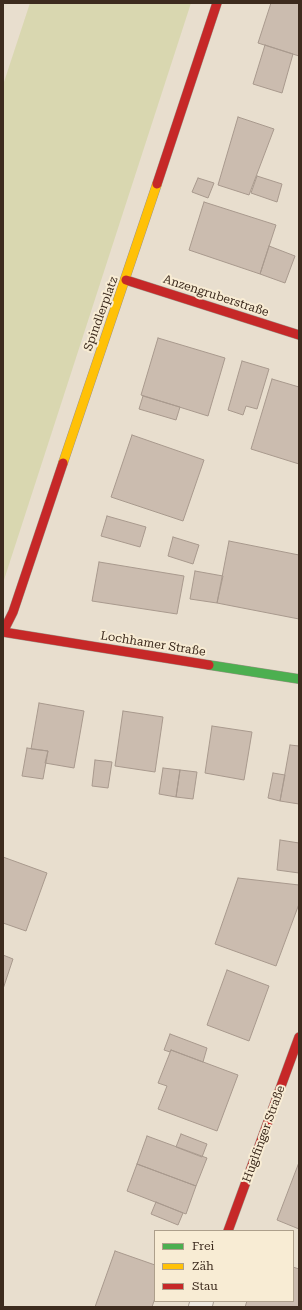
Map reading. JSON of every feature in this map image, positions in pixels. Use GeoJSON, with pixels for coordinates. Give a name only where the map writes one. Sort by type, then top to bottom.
{"type":"FeatureCollection","features":[{"type":"Feature","properties":{"kind":"street","name":"Spindlerplatz"},"geometry":{"type":"LineString","coordinates":[[3,632],[13,612],[88,384],[126,280],[217,3]]}},
{"type":"Feature","properties":{"kind":"street","name":"Anzengruberstraße"},"geometry":{"type":"LineString","coordinates":[[126,280],[299,334]]}},
{"type":"Feature","properties":{"kind":"street","name":"Lochhamer Straße"},"geometry":{"type":"LineString","coordinates":[[3,632],[299,679]]}},
{"type":"Feature","properties":{"kind":"street","name":"Huglfinger Straße"},"geometry":{"type":"LineString","coordinates":[[228,1230],[299,1037]]}},
{"type":"Feature","properties":{"kind":"shaded area"},"geometry":{"type":"Polygon","coordinates":[[[30,3],[191,3],[3,583],[3,85],[30,3]]]}},
{"type":"Feature","properties":{"kind":"building"},"geometry":{"type":"Polygon","coordinates":[[[271,3],[299,3],[299,56],[258,43],[271,3]]]}},
{"type":"Feature","properties":{"kind":"building"},"geometry":{"type":"Polygon","coordinates":[[[265,45],[293,54],[282,93],[253,84],[265,45]]]}},
{"type":"Feature","properties":{"kind":"building"},"geometry":{"type":"Polygon","coordinates":[[[238,117],[274,129],[249,195],[218,185],[238,117]]]}},
{"type":"Feature","properties":{"kind":"building"},"geometry":{"type":"Polygon","coordinates":[[[257,176],[282,184],[277,202],[251,193],[257,176]]]}},
{"type":"Feature","properties":{"kind":"building"},"geometry":{"type":"Polygon","coordinates":[[[198,178],[214,183],[208,198],[192,192],[198,178]]]}},
{"type":"Feature","properties":{"kind":"building"},"geometry":{"type":"Polygon","coordinates":[[[204,202],[276,225],[260,274],[189,250],[204,202]]]}},
{"type":"Feature","properties":{"kind":"building"},"geometry":{"type":"Polygon","coordinates":[[[269,246],[295,256],[285,283],[260,274],[269,246]]]}},
{"type":"Feature","properties":{"kind":"building"},"geometry":{"type":"Polygon","coordinates":[[[158,338],[225,358],[208,416],[141,395],[158,338]]]}},
{"type":"Feature","properties":{"kind":"building"},"geometry":{"type":"Polygon","coordinates":[[[242,361],[269,369],[257,409],[246,406],[243,415],[228,410],[242,361]]]}},
{"type":"Feature","properties":{"kind":"building"},"geometry":{"type":"Polygon","coordinates":[[[272,379],[299,387],[299,464],[251,449],[272,379]]]}},
{"type":"Feature","properties":{"kind":"building"},"geometry":{"type":"Polygon","coordinates":[[[143,396],[180,407],[176,420],[139,409],[143,396]]]}},
{"type":"Feature","properties":{"kind":"building"},"geometry":{"type":"Polygon","coordinates":[[[132,435],[204,460],[183,521],[111,497],[132,435]]]}},
{"type":"Feature","properties":{"kind":"building"},"geometry":{"type":"Polygon","coordinates":[[[107,516],[146,527],[140,547],[101,536],[107,516]]]}},
{"type":"Feature","properties":{"kind":"building"},"geometry":{"type":"Polygon","coordinates":[[[173,537],[199,545],[193,564],[168,556],[173,537]]]}},
{"type":"Feature","properties":{"kind":"building"},"geometry":{"type":"Polygon","coordinates":[[[229,541],[299,555],[299,619],[217,603],[229,541]]]}},
{"type":"Feature","properties":{"kind":"building"},"geometry":{"type":"Polygon","coordinates":[[[99,562],[184,576],[177,614],[92,601],[99,562]]]}},
{"type":"Feature","properties":{"kind":"building"},"geometry":{"type":"Polygon","coordinates":[[[195,571],[223,576],[217,603],[190,599],[195,571]]]}},
{"type":"Feature","properties":{"kind":"building"},"geometry":{"type":"Polygon","coordinates":[[[39,703],[84,711],[74,768],[45,763],[48,751],[31,749],[39,703]]]}},
{"type":"Feature","properties":{"kind":"building"},"geometry":{"type":"Polygon","coordinates":[[[123,711],[163,717],[155,772],[115,766],[123,711]]]}},
{"type":"Feature","properties":{"kind":"building"},"geometry":{"type":"Polygon","coordinates":[[[212,726],[252,732],[244,780],[205,773],[212,726]]]}},
{"type":"Feature","properties":{"kind":"building"},"geometry":{"type":"Polygon","coordinates":[[[290,745],[299,746],[299,804],[280,801],[290,745]]]}},
{"type":"Feature","properties":{"kind":"building"},"geometry":{"type":"Polygon","coordinates":[[[27,748],[48,751],[43,779],[22,776],[27,748]]]}},
{"type":"Feature","properties":{"kind":"building"},"geometry":{"type":"Polygon","coordinates":[[[95,760],[112,762],[108,788],[92,786],[95,760]]]}},
{"type":"Feature","properties":{"kind":"building"},"geometry":{"type":"Polygon","coordinates":[[[163,768],[180,770],[176,797],[159,794],[163,768]]]}},
{"type":"Feature","properties":{"kind":"building"},"geometry":{"type":"Polygon","coordinates":[[[180,770],[197,772],[193,799],[176,797],[180,770]]]}},
{"type":"Feature","properties":{"kind":"building"},"geometry":{"type":"Polygon","coordinates":[[[273,773],[285,775],[280,801],[268,798],[273,773]]]}},
{"type":"Feature","properties":{"kind":"building"},"geometry":{"type":"Polygon","coordinates":[[[280,840],[299,843],[299,873],[277,870],[280,840]]]}},
{"type":"Feature","properties":{"kind":"building"},"geometry":{"type":"Polygon","coordinates":[[[3,857],[47,873],[26,931],[3,923],[3,857]]]}},
{"type":"Feature","properties":{"kind":"building"},"geometry":{"type":"Polygon","coordinates":[[[238,878],[299,885],[299,904],[276,966],[215,944],[238,878]]]}},
{"type":"Feature","properties":{"kind":"building"},"geometry":{"type":"Polygon","coordinates":[[[3,955],[13,959],[3,989],[3,955]]]}},
{"type":"Feature","properties":{"kind":"building"},"geometry":{"type":"Polygon","coordinates":[[[227,970],[269,986],[249,1041],[207,1025],[227,970]]]}},
{"type":"Feature","properties":{"kind":"building"},"geometry":{"type":"Polygon","coordinates":[[[170,1034],[207,1048],[203,1062],[171,1050],[170,1052],[164,1050],[170,1034]]]}},
{"type":"Feature","properties":{"kind":"building"},"geometry":{"type":"Polygon","coordinates":[[[171,1050],[238,1075],[217,1131],[158,1109],[167,1086],[158,1083],[171,1050]]]}},
{"type":"Feature","properties":{"kind":"building"},"geometry":{"type":"Polygon","coordinates":[[[181,1134],[207,1144],[202,1157],[176,1147],[181,1134]]]}},
{"type":"Feature","properties":{"kind":"building"},"geometry":{"type":"Polygon","coordinates":[[[147,1136],[207,1158],[196,1186],[137,1164],[147,1136]]]}},
{"type":"Feature","properties":{"kind":"building"},"geometry":{"type":"Polygon","coordinates":[[[137,1164],[196,1186],[186,1214],[127,1191],[137,1164]]]}},
{"type":"Feature","properties":{"kind":"building"},"geometry":{"type":"Polygon","coordinates":[[[298,1165],[299,1166],[299,1229],[277,1220],[298,1165]]]}},
{"type":"Feature","properties":{"kind":"building"},"geometry":{"type":"Polygon","coordinates":[[[156,1202],[183,1213],[178,1225],[151,1214],[156,1202]]]}},
{"type":"Feature","properties":{"kind":"building"},"geometry":{"type":"Polygon","coordinates":[[[115,1251],[154,1265],[154,1301],[152,1307],[95,1307],[115,1251]]]}},
{"type":"Feature","properties":{"kind":"building"},"geometry":{"type":"Polygon","coordinates":[[[294,1267],[299,1269],[299,1307],[245,1307],[247,1302],[294,1302],[294,1267]]]}},
{"type":"Feature","properties":{"kind":"traffic: fast"},"geometry":{"type":"LineString","coordinates":[[209,665],[299,679]]}},
{"type":"Feature","properties":{"kind":"traffic: slow"},"geometry":{"type":"LineString","coordinates":[[63,463],[157,184]]}},
{"type":"Feature","properties":{"kind":"traffic: jam"},"geometry":{"type":"LineString","coordinates":[[157,184],[217,3]]}},
{"type":"Feature","properties":{"kind":"traffic: jam"},"geometry":{"type":"LineString","coordinates":[[126,280],[299,335]]}},
{"type":"Feature","properties":{"kind":"traffic: jam"},"geometry":{"type":"LineString","coordinates":[[3,632],[13,612],[63,463]]}},
{"type":"Feature","properties":{"kind":"traffic: jam"},"geometry":{"type":"LineString","coordinates":[[3,632],[209,665]]}},
{"type":"Feature","properties":{"kind":"traffic: jam"},"geometry":{"type":"LineString","coordinates":[[228,1230],[299,1037]]}}]}
